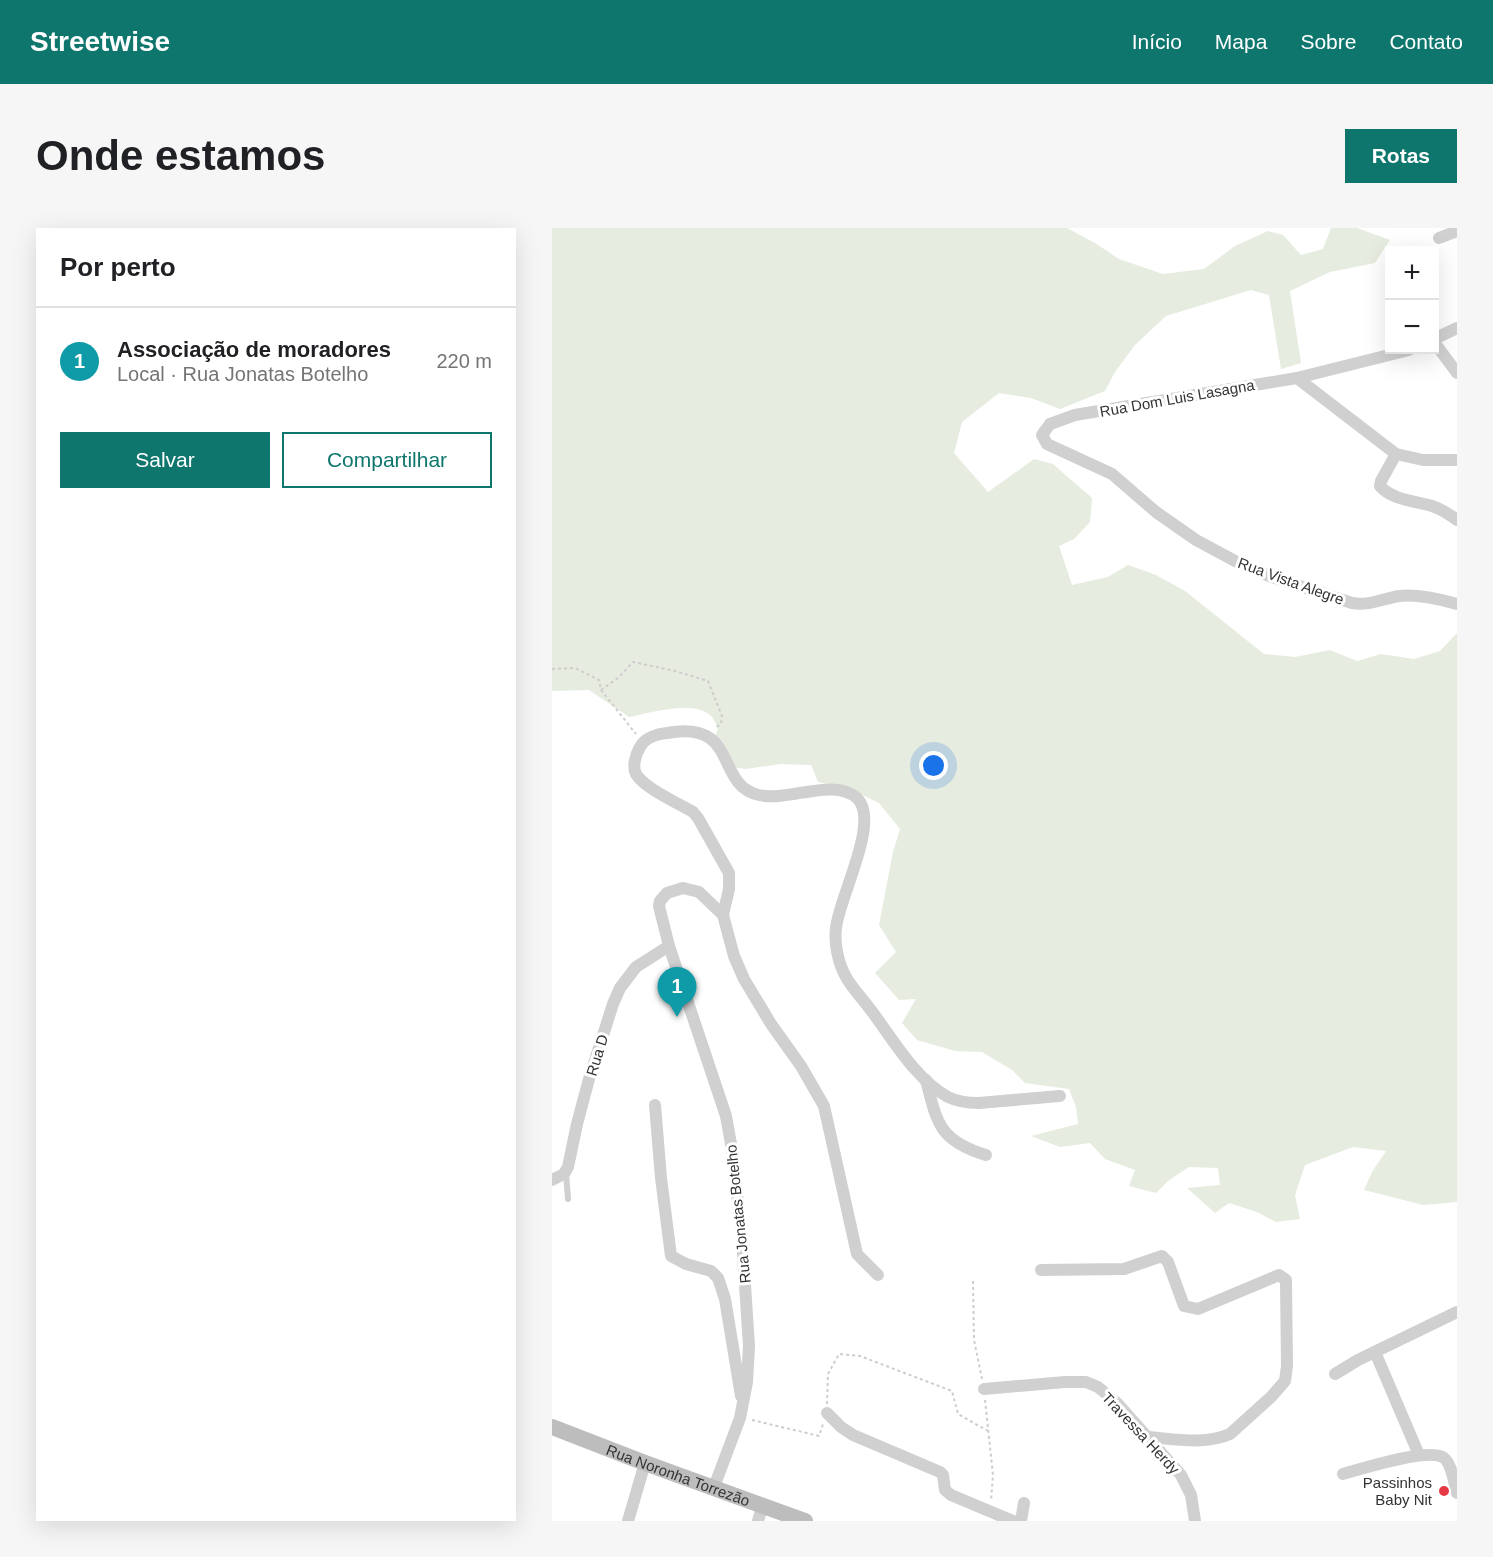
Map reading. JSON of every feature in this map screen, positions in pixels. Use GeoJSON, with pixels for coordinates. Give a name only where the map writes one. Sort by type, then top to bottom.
{"type":"FeatureCollection","features":[{"type":"Feature","properties":{"kind":"main road","name":"Rua Noronha Torrezão"},"geometry":{"type":"LineString","coordinates":[[552,1427],[805,1521]]}},
{"type":"Feature","properties":{"kind":"street"},"geometry":{"type":"LineString","coordinates":[[1439,238],[1457,231]]}},
{"type":"Feature","properties":{"kind":"street"},"geometry":{"type":"LineString","coordinates":[[1439,338],[1457,328]]}},
{"type":"Feature","properties":{"kind":"street"},"geometry":{"type":"LineString","coordinates":[[1439,348],[1457,373]]}},
{"type":"Feature","properties":{"kind":"street"},"geometry":{"type":"LineString","coordinates":[[1297,378],[1393,354]]}},
{"type":"Feature","properties":{"kind":"street"},"geometry":{"type":"LineString","coordinates":[[1297,378],[1396,454],[1423,460],[1457,460]]}},
{"type":"Feature","properties":{"kind":"street","name":"Rua Dom Luis Lasagna"},"geometry":{"type":"LineString","coordinates":[[1058,422],[1075,415],[1297,378]]}},
{"type":"Feature","properties":{"kind":"street","name":"Rua Vista Alegre"},"geometry":{"type":"LineString","coordinates":[[1058,422],[1050,424],[1044,430],[1042,435],[1047,444],[1112,474],[1156,512],[1196,540],[1237,562],[1262,573],[1352,603],[1369,604],[1400,596],[1418,596],[1457,604]]}},
{"type":"Feature","properties":{"kind":"street"},"geometry":{"type":"LineString","coordinates":[[1396,454],[1381,482],[1380,486],[1385,492],[1434,507],[1457,520]]}},
{"type":"Feature","properties":{"kind":"street"},"geometry":{"type":"LineString","coordinates":[[878,1275],[857,1254],[824,1106],[801,1066],[771,1024],[744,979],[734,956],[723,915],[729,889],[729,873],[693,812],[648,785],[636,774],[635,763],[643,743],[665,733],[689,731],[702,733],[710,737],[734,775],[747,790],[753,793],[774,797],[835,790],[858,799],[866,818],[862,841],[839,909],[836,929],[838,954],[849,982],[926,1080],[949,1098],[966,1103],[1001,1103],[1060,1096]]}},
{"type":"Feature","properties":{"kind":"street","name":"Rua Jonatas Botelho"},"geometry":{"type":"LineString","coordinates":[[714,1487],[741,1413],[748,1366],[748,1321],[732,1145],[721,1100],[669,946],[659,906],[667,892],[683,888],[699,892],[723,915]]}},
{"type":"Feature","properties":{"kind":"street","name":"Rua D"},"geometry":{"type":"LineString","coordinates":[[566,1172],[586,1090],[620,988],[636,967],[669,946]]}},
{"type":"Feature","properties":{"kind":"street"},"geometry":{"type":"LineString","coordinates":[[926,1080],[934,1112],[945,1132],[958,1145],[987,1155]]}},
{"type":"Feature","properties":{"kind":"street"},"geometry":{"type":"LineString","coordinates":[[655,1105],[662,1189],[671,1256],[686,1264],[711,1271],[718,1278],[725,1299],[741,1413]]}},
{"type":"Feature","properties":{"kind":"street"},"geometry":{"type":"LineString","coordinates":[[552,1180],[566,1172]]}},
{"type":"Feature","properties":{"kind":"street"},"geometry":{"type":"LineString","coordinates":[[1041,1270],[1124,1269],[1162,1257],[1168,1262],[1184,1306],[1198,1309],[1279,1275],[1286,1280],[1287,1366],[1285,1381],[1281,1387],[1224,1437],[1206,1440],[1148,1437]]}},
{"type":"Feature","properties":{"kind":"street"},"geometry":{"type":"LineString","coordinates":[[1335,1374],[1358,1360],[1457,1312]]}},
{"type":"Feature","properties":{"kind":"street"},"geometry":{"type":"LineString","coordinates":[[1375,1352],[1419,1455]]}},
{"type":"Feature","properties":{"kind":"street","name":"Travessa Herdy"},"geometry":{"type":"LineString","coordinates":[[984,1389],[1086,1382],[1098,1387],[1108,1394],[1163,1453],[1187,1485],[1195,1521]]}},
{"type":"Feature","properties":{"kind":"street"},"geometry":{"type":"LineString","coordinates":[[827,1413],[853,1435],[943,1474],[945,1490],[951,1495],[1013,1521]]}},
{"type":"Feature","properties":{"kind":"street"},"geometry":{"type":"LineString","coordinates":[[1342,1474],[1419,1455],[1440,1456],[1447,1461],[1457,1493]]}},
{"type":"Feature","properties":{"kind":"street"},"geometry":{"type":"LineString","coordinates":[[628,1521],[645,1463]]}},
{"type":"Feature","properties":{"kind":"street"},"geometry":{"type":"LineString","coordinates":[[1021,1521],[1024,1503]]}},
{"type":"Feature","properties":{"kind":"street"},"geometry":{"type":"LineString","coordinates":[[758,1521],[763,1504]]}},
{"type":"Feature","properties":{"kind":"lane"},"geometry":{"type":"LineString","coordinates":[[566,1172],[568,1199]]}},
{"type":"Feature","properties":{"kind":"path"},"geometry":{"type":"LineString","coordinates":[[601,690],[618,678],[633,662],[708,681],[722,716],[722,724],[711,730],[710,737]]}},
{"type":"Feature","properties":{"kind":"path"},"geometry":{"type":"LineString","coordinates":[[552,669],[575,668],[599,680],[601,690],[643,743]]}},
{"type":"Feature","properties":{"kind":"path"},"geometry":{"type":"LineString","coordinates":[[741,1413],[819,1436],[827,1413],[828,1374],[839,1354],[860,1356],[952,1391],[958,1414],[988,1431]]}},
{"type":"Feature","properties":{"kind":"shaded area"},"geometry":{"type":"Polygon","coordinates":[[[552,228],[1067,228],[1119,259],[1163,274],[1204,269],[1235,246],[1268,231],[1283,235],[1301,255],[1323,249],[1331,228],[1357,228],[1390,240],[1375,263],[1330,272],[1290,291],[1301,363],[1281,369],[1269,295],[1251,290],[1166,316],[1135,345],[1115,372],[1105,391],[1060,409],[1031,398],[999,393],[962,422],[954,453],[988,492],[1034,459],[1053,464],[1092,498],[1090,522],[1074,539],[1059,546],[1072,585],[1108,577],[1128,565],[1156,575],[1185,591],[1264,654],[1295,657],[1330,650],[1357,661],[1381,654],[1414,659],[1440,651],[1457,633],[1457,1202],[1423,1205],[1364,1190],[1372,1172],[1386,1151],[1353,1147],[1305,1165],[1295,1195],[1300,1219],[1276,1222],[1257,1212],[1229,1203],[1215,1213],[1187,1188],[1220,1185],[1218,1168],[1189,1167],[1168,1181],[1156,1193],[1129,1186],[1135,1170],[1105,1159],[1090,1143],[1060,1147],[1031,1136],[1078,1124],[1076,1107],[1069,1089],[1025,1083],[1012,1070],[982,1052],[955,1051],[917,1040],[902,1023],[916,999],[899,1000],[875,973],[896,952],[879,925],[893,852],[900,829],[879,803],[848,788],[818,782],[811,765],[780,764],[746,769],[732,767],[714,741],[718,728],[710,715],[702,711],[682,708],[629,717],[589,690],[552,691],[552,228]]]}},
{"type":"Feature","properties":{"kind":"place","name":"Associação de moradores"},"geometry":{"type":"Point","coordinates":[677,1017]}},
{"type":"Feature","properties":{"kind":"place","name":"Passinhos Baby Nit"},"geometry":{"type":"Point","coordinates":[1444,1491]}}]}
